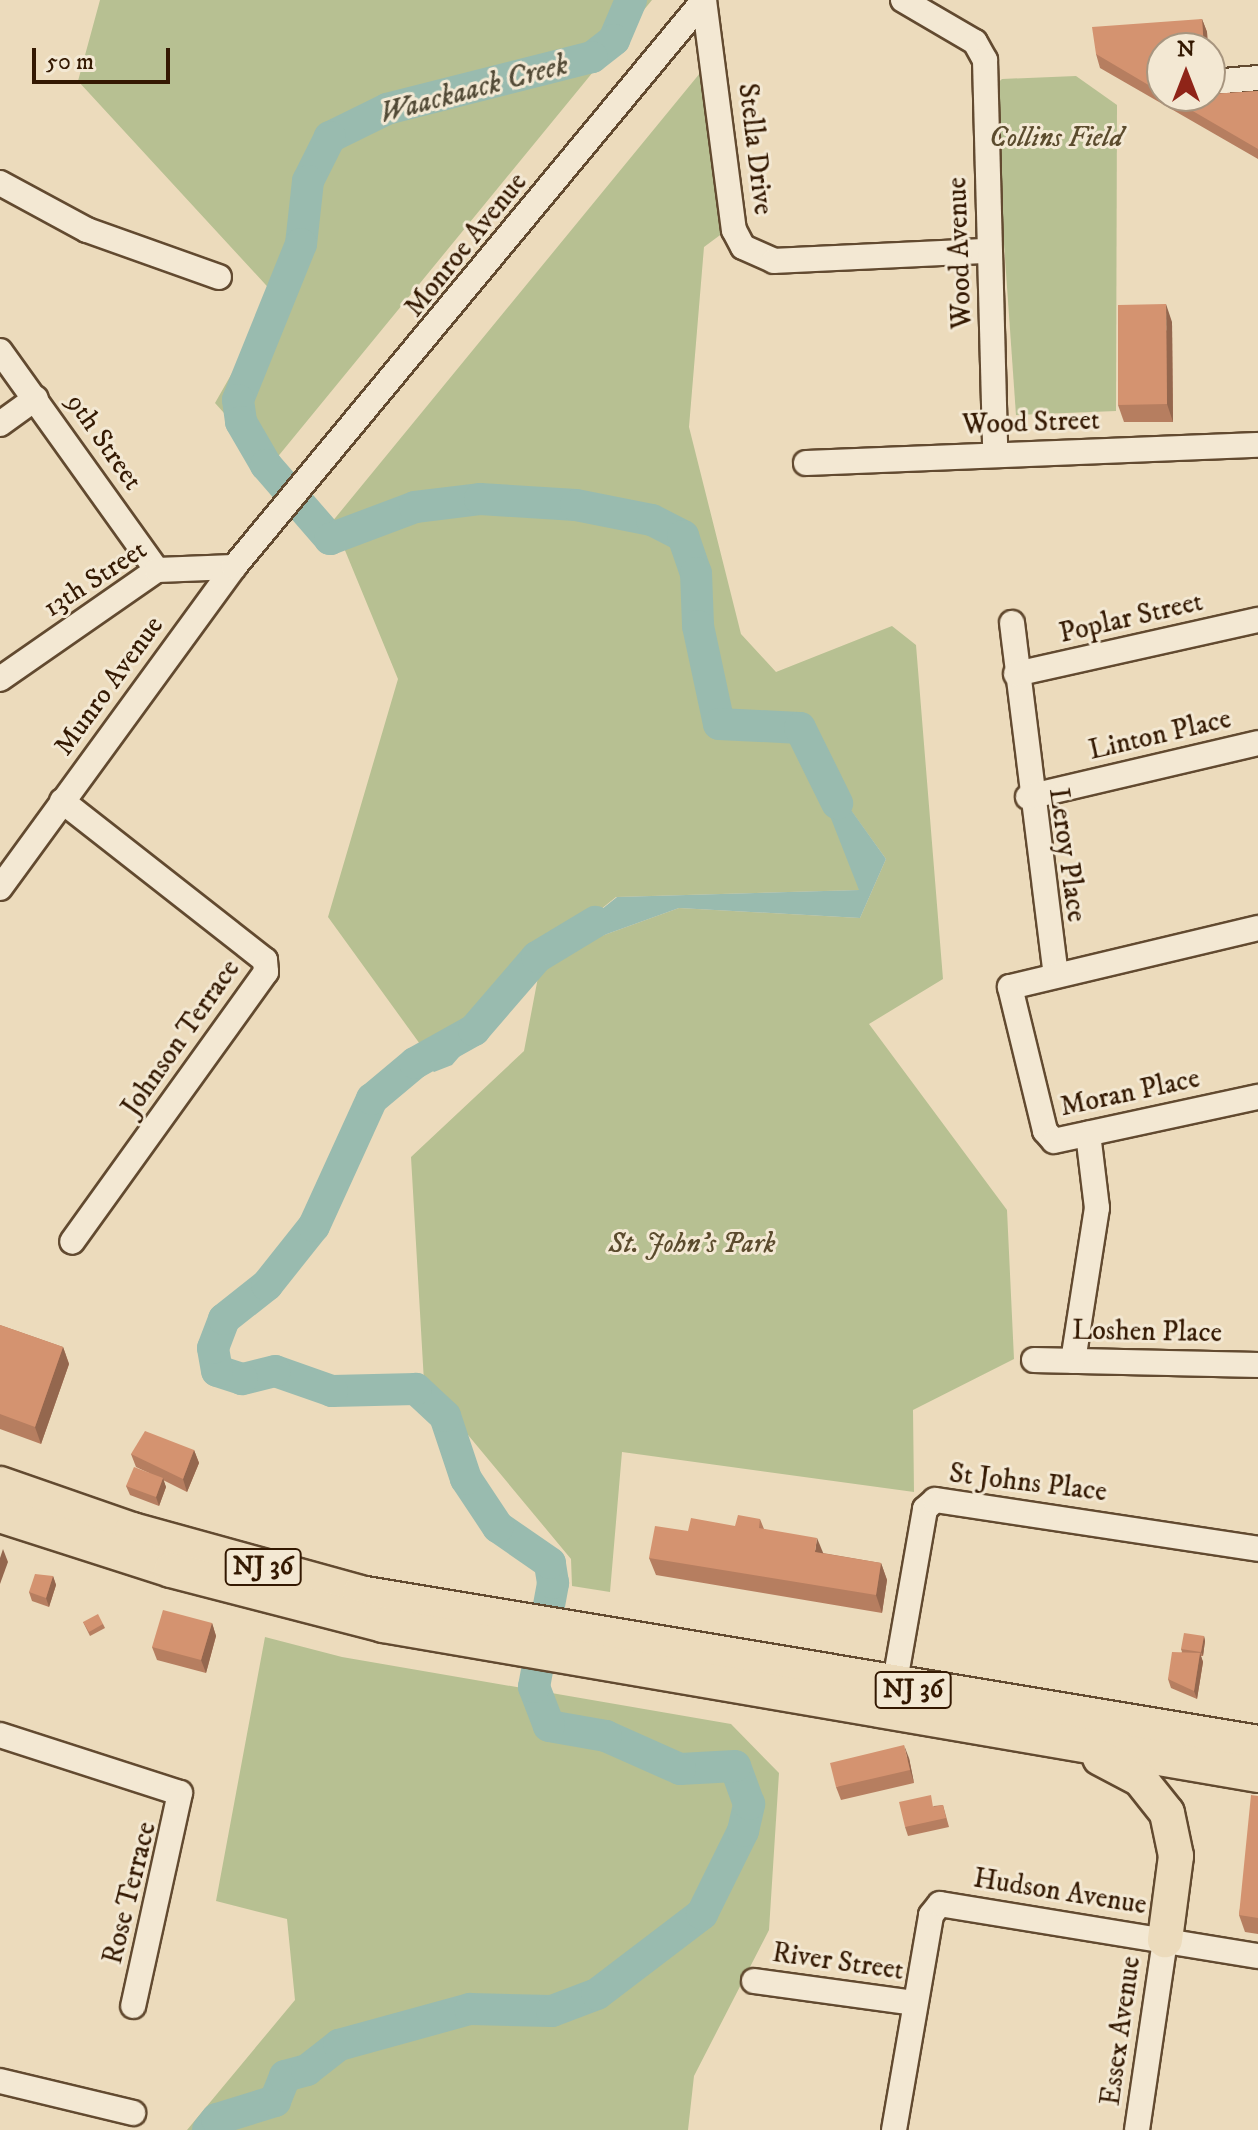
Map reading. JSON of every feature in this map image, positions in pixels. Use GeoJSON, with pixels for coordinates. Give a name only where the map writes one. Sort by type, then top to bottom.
{"type":"FeatureCollection","features":[{"type":"Feature","properties":{"kind":"highway","name":"NJ 36"},"geometry":{"type":"LineString","coordinates":[[0,1484],[132,1530],[527,1639]]}},
{"type":"Feature","properties":{"kind":"highway","name":"NJ 36"},"geometry":{"type":"LineString","coordinates":[[0,1515],[293,1604],[527,1639],[1258,1775]]}},
{"type":"Feature","properties":{"kind":"highway","name":"NJ 36"},"geometry":{"type":"LineString","coordinates":[[566,1646],[894,1687],[1258,1743]]}},
{"type":"Feature","properties":{"kind":"highway"},"geometry":{"type":"LineString","coordinates":[[1063,1741],[1128,1771],[1163,1805],[1176,1856],[1165,1940]]}},
{"type":"Feature","properties":{"kind":"street","name":"Stella Drive"},"geometry":{"type":"LineString","coordinates":[[704,0],[734,230],[743,247],[774,261],[988,251]]}},
{"type":"Feature","properties":{"kind":"street","name":"Monroe Avenue"},"geometry":{"type":"LineString","coordinates":[[271,525],[704,0]]}},
{"type":"Feature","properties":{"kind":"street","name":"Wood Avenue"},"geometry":{"type":"LineString","coordinates":[[903,0],[983,50],[995,454]]}},
{"type":"Feature","properties":{"kind":"street"},"geometry":{"type":"LineString","coordinates":[[1226,81],[1258,78]]}},
{"type":"Feature","properties":{"kind":"street"},"geometry":{"type":"LineString","coordinates":[[0,183],[87,230],[219,277]]}},
{"type":"Feature","properties":{"kind":"street","name":"9th Street"},"geometry":{"type":"LineString","coordinates":[[0,351],[157,570]]}},
{"type":"Feature","properties":{"kind":"street"},"geometry":{"type":"LineString","coordinates":[[0,424],[36,398]]}},
{"type":"Feature","properties":{"kind":"street","name":"Wood Street"},"geometry":{"type":"LineString","coordinates":[[806,463],[1258,445]]}},
{"type":"Feature","properties":{"kind":"street","name":"Munro Avenue"},"geometry":{"type":"LineString","coordinates":[[0,888],[234,567],[271,525]]}},
{"type":"Feature","properties":{"kind":"street","name":"13th Street"},"geometry":{"type":"LineString","coordinates":[[0,679],[157,570],[234,567]]}},
{"type":"Feature","properties":{"kind":"street","name":"Poplar Street"},"geometry":{"type":"LineString","coordinates":[[1016,674],[1258,620]]}},
{"type":"Feature","properties":{"kind":"street","name":"Leroy Place"},"geometry":{"type":"LineString","coordinates":[[1012,623],[1028,797],[1056,975]]}},
{"type":"Feature","properties":{"kind":"street","name":"Linton Place"},"geometry":{"type":"LineString","coordinates":[[1028,797],[1258,743]]}},
{"type":"Feature","properties":{"kind":"street","name":"Johnson Terrace"},"geometry":{"type":"LineString","coordinates":[[62,801],[265,960],[266,972],[72,1242]]}},
{"type":"Feature","properties":{"kind":"street"},"geometry":{"type":"LineString","coordinates":[[1056,975],[1258,928]]}},
{"type":"Feature","properties":{"kind":"street","name":"Moran Place"},"geometry":{"type":"LineString","coordinates":[[1056,975],[1010,987],[1047,1137],[1088,1134],[1258,1097]]}},
{"type":"Feature","properties":{"kind":"street"},"geometry":{"type":"LineString","coordinates":[[1073,1361],[1097,1208],[1088,1134]]}},
{"type":"Feature","properties":{"kind":"street","name":"Loshen Place"},"geometry":{"type":"LineString","coordinates":[[1034,1360],[1258,1365]]}},
{"type":"Feature","properties":{"kind":"street","name":"St Johns Place"},"geometry":{"type":"LineString","coordinates":[[894,1687],[925,1509],[935,1500],[1258,1549]]}},
{"type":"Feature","properties":{"kind":"street","name":"Rose Terrace"},"geometry":{"type":"LineString","coordinates":[[1,1738],[180,1793],[133,2006]]}},
{"type":"Feature","properties":{"kind":"street","name":"Hudson Avenue"},"geometry":{"type":"LineString","coordinates":[[894,2130],[931,1915],[940,1904],[1258,1956]]}},
{"type":"Feature","properties":{"kind":"street","name":"Essex Avenue"},"geometry":{"type":"LineString","coordinates":[[1137,2130],[1165,1940]]}},
{"type":"Feature","properties":{"kind":"street","name":"River Street"},"geometry":{"type":"LineString","coordinates":[[754,1981],[915,2003]]}},
{"type":"Feature","properties":{"kind":"street"},"geometry":{"type":"LineString","coordinates":[[0,2081],[133,2113]]}},
{"type":"Feature","properties":{"kind":"green space"},"geometry":{"type":"Polygon","coordinates":[[[100,0],[652,0],[271,465],[215,403],[276,296],[78,81],[100,0]]]}},
{"type":"Feature","properties":{"kind":"green space","name":"St. John's Park"},"geometry":{"type":"Polygon","coordinates":[[[714,56],[735,224],[704,247],[689,427],[741,634],[776,672],[892,626],[916,645],[943,979],[869,1024],[1007,1210],[1014,1359],[913,1410],[914,1492],[622,1452],[610,1592],[572,1586],[571,1559],[424,1382],[411,1157],[524,1051],[539,972],[582,943],[679,908],[860,918],[886,859],[801,741],[860,890],[616,897],[425,1051],[328,917],[398,679],[344,548],[327,528],[714,56]]]}},
{"type":"Feature","properties":{"kind":"green space","name":"Collins Field"},"geometry":{"type":"Polygon","coordinates":[[[1076,76],[1117,105],[1116,411],[1016,415],[993,87],[1002,79],[1076,76]]]}},
{"type":"Feature","properties":{"kind":"green space"},"geometry":{"type":"Polygon","coordinates":[[[265,1637],[342,1657],[731,1724],[779,1773],[769,1930],[694,2076],[688,2130],[187,2130],[295,2000],[287,1919],[216,1901],[265,1637]]]}},
{"type":"Feature","properties":{"kind":"water"},"geometry":{"type":"Polygon","coordinates":[[[799,737],[886,859],[860,918],[679,908],[582,943],[519,987],[452,1065],[434,1072],[424,1062],[425,1051],[617,897],[859,890],[799,737]]]}},
{"type":"Feature","properties":{"kind":"building"},"geometry":{"type":"Polygon","coordinates":[[[1202,19],[1203,32],[1146,32],[1146,84],[1096,54],[1092,27],[1202,19]]]}},
{"type":"Feature","properties":{"kind":"building"},"geometry":{"type":"Polygon","coordinates":[[[1258,91],[1258,149],[1194,112],[1226,112],[1226,93],[1258,91]]]}},
{"type":"Feature","properties":{"kind":"building"},"geometry":{"type":"Polygon","coordinates":[[[1166,304],[1167,404],[1118,405],[1118,305],[1166,304]]]}},
{"type":"Feature","properties":{"kind":"building"},"geometry":{"type":"Polygon","coordinates":[[[0,1325],[63,1347],[35,1427],[0,1414],[0,1325]]]}},
{"type":"Feature","properties":{"kind":"building"},"geometry":{"type":"Polygon","coordinates":[[[145,1431],[194,1450],[183,1479],[131,1454],[145,1431]]]}},
{"type":"Feature","properties":{"kind":"building"},"geometry":{"type":"Polygon","coordinates":[[[134,1467],[163,1478],[156,1497],[126,1486],[134,1467]]]}},
{"type":"Feature","properties":{"kind":"building"},"geometry":{"type":"Polygon","coordinates":[[[738,1515],[760,1519],[759,1528],[817,1538],[815,1552],[881,1563],[876,1595],[649,1558],[655,1526],[688,1531],[691,1518],[735,1526],[738,1515]]]}},
{"type":"Feature","properties":{"kind":"building"},"geometry":{"type":"Polygon","coordinates":[[[35,1574],[53,1576],[46,1598],[29,1592],[35,1574]]]}},
{"type":"Feature","properties":{"kind":"building"},"geometry":{"type":"Polygon","coordinates":[[[163,1610],[212,1623],[201,1660],[152,1647],[163,1610]]]}},
{"type":"Feature","properties":{"kind":"building"},"geometry":{"type":"Polygon","coordinates":[[[98,1614],[103,1624],[89,1632],[83,1622],[98,1614]]]}},
{"type":"Feature","properties":{"kind":"building"},"geometry":{"type":"Polygon","coordinates":[[[1184,1633],[1204,1636],[1201,1652],[1181,1649],[1184,1633]]]}},
{"type":"Feature","properties":{"kind":"building"},"geometry":{"type":"Polygon","coordinates":[[[1172,1652],[1200,1653],[1194,1691],[1168,1679],[1172,1652]]]}},
{"type":"Feature","properties":{"kind":"building"},"geometry":{"type":"Polygon","coordinates":[[[904,1745],[910,1770],[836,1787],[830,1763],[904,1745]]]}},
{"type":"Feature","properties":{"kind":"building"},"geometry":{"type":"Polygon","coordinates":[[[931,1795],[933,1807],[943,1805],[946,1818],[905,1827],[899,1802],[931,1795]]]}},
{"type":"Feature","properties":{"kind":"building"},"geometry":{"type":"Polygon","coordinates":[[[1251,1795],[1258,1796],[1258,1918],[1239,1915],[1251,1795]]]}},
{"type":"Feature","properties":{"kind":"waterway","name":"Waackaack Creek"},"geometry":{"type":"LineString","coordinates":[[631,0],[614,40],[592,57],[387,109],[330,137],[308,181],[301,244],[238,400],[241,422],[266,465],[330,539],[415,507],[480,499],[576,505],[652,520],[683,536],[696,573],[698,626],[719,724],[800,728],[837,803]]}},
{"type":"Feature","properties":{"kind":"waterway","name":"Waackaack Creek"},"geometry":{"type":"LineString","coordinates":[[208,2130],[217,2119],[275,2101],[285,2076],[307,2070],[339,2045],[470,2009],[552,2011],[597,1994],[702,1914],[743,1831],[749,1804],[735,1766],[680,1769],[606,1736],[549,1726],[534,1687],[553,1583],[550,1563],[498,1527],[466,1479],[445,1416],[416,1389],[332,1391],[275,1371],[242,1379],[217,1371],[213,1348],[224,1319],[267,1285],[314,1226],[372,1099],[415,1063],[474,1030],[537,957],[595,922]]}}]}
